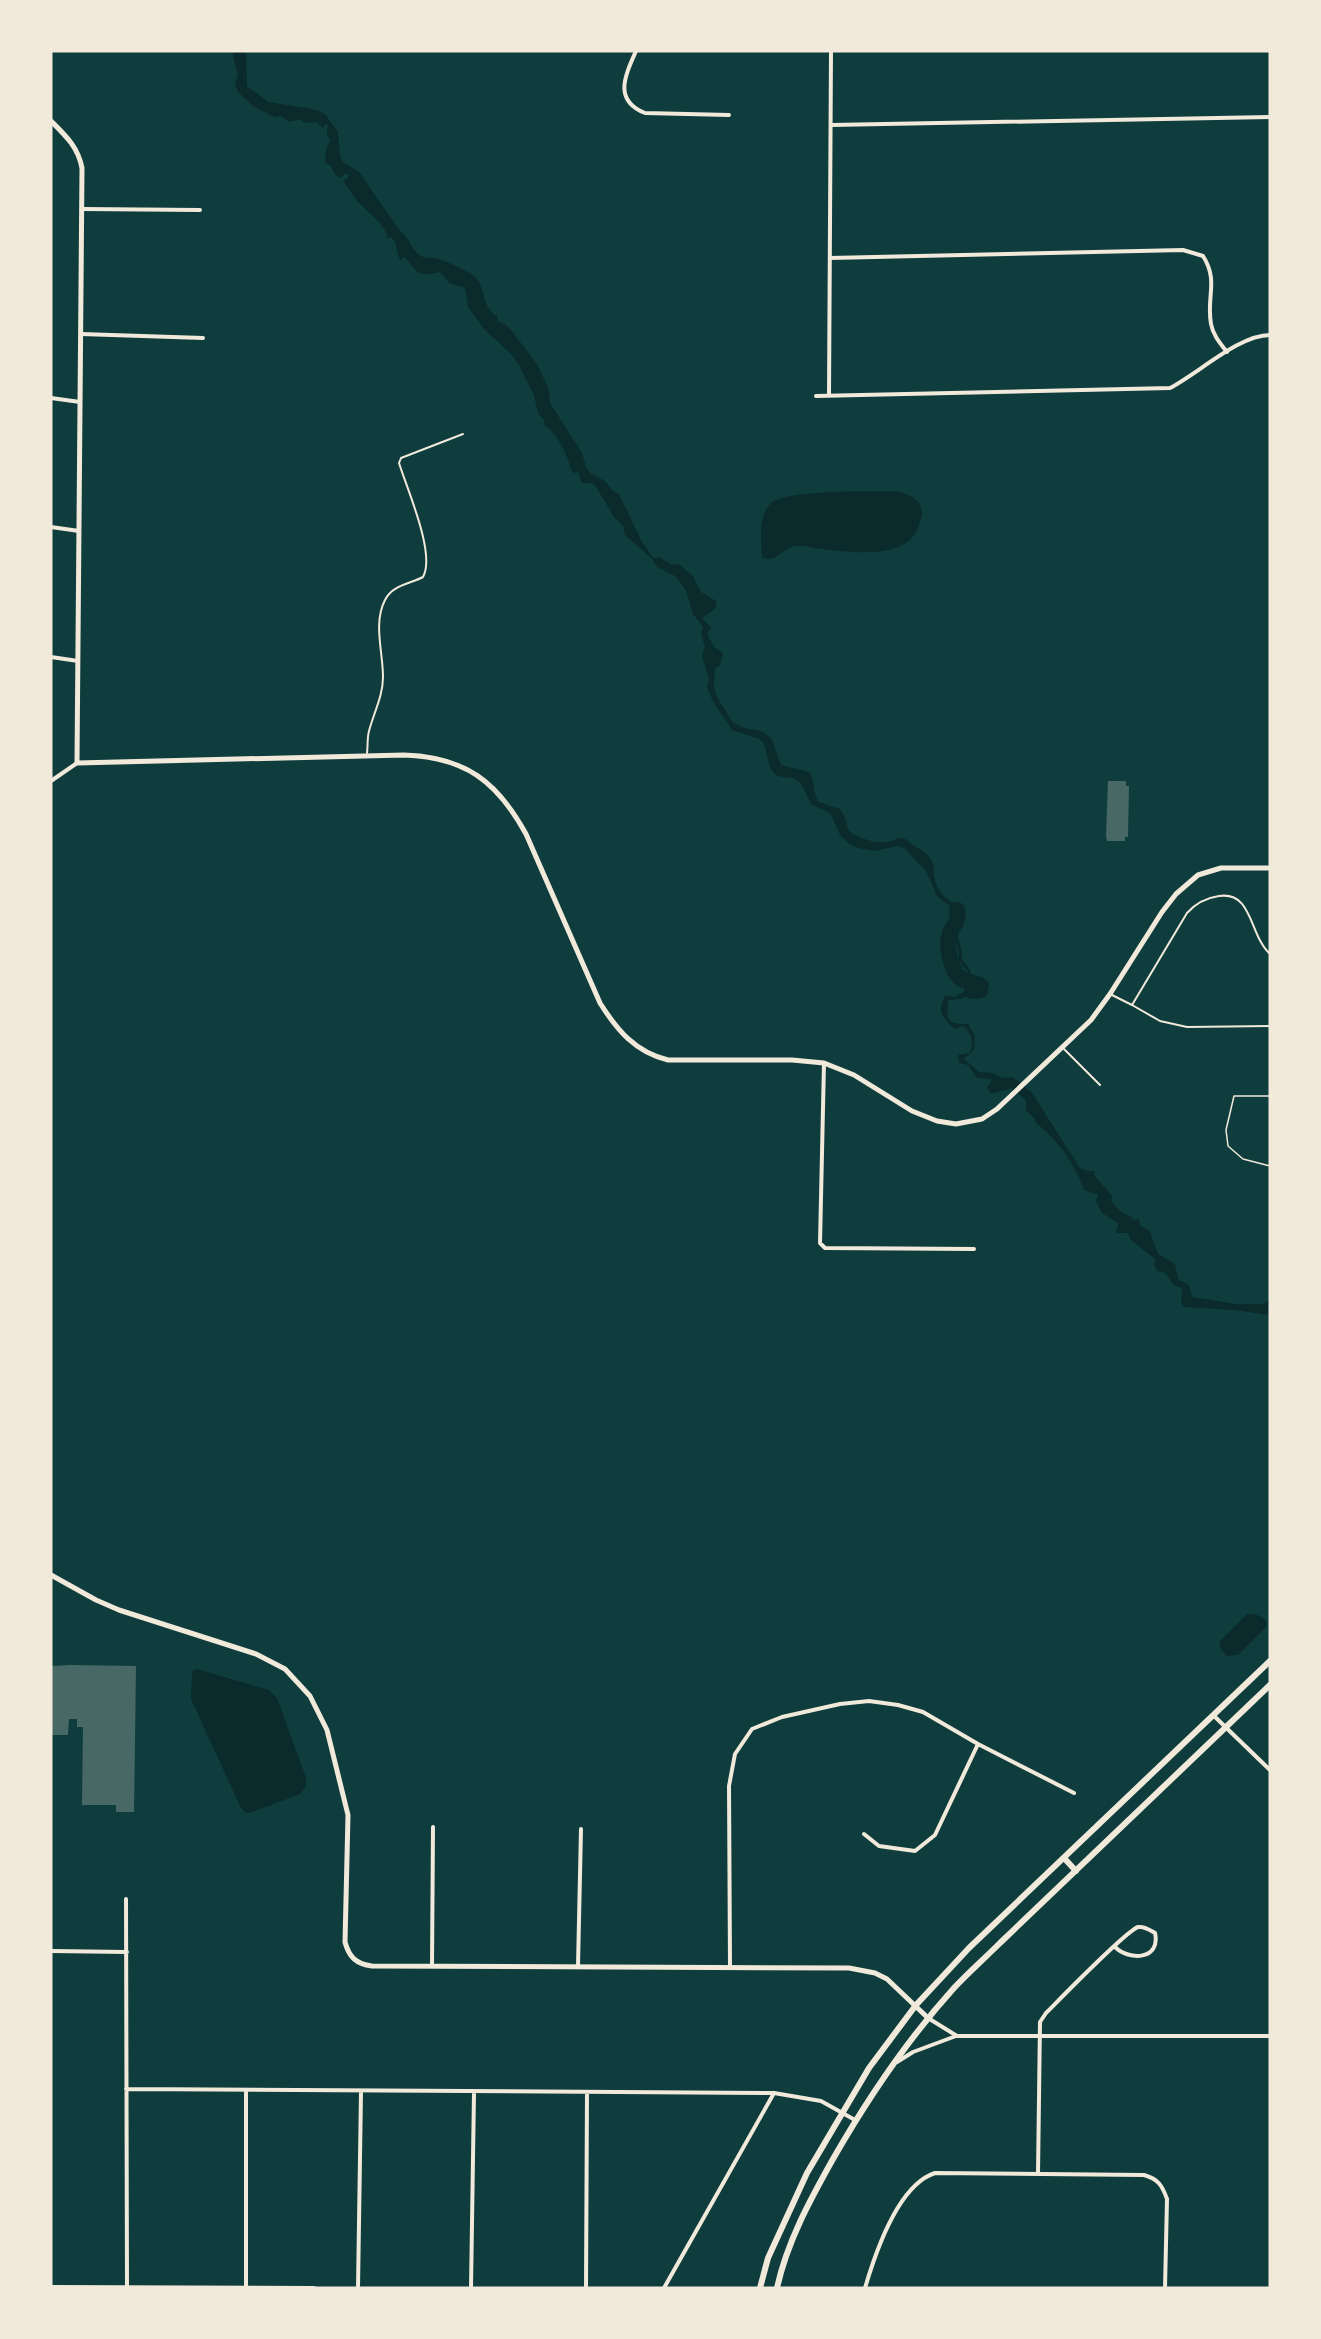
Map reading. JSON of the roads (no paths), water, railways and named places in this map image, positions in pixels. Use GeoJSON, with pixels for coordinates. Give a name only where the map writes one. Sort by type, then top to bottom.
{"type":"FeatureCollection","features":[{"type":"Feature","properties":{"kind":"main road"},"geometry":{"type":"LineString","coordinates":[[760,2288],[768,2258],[784,2217],[807,2173],[869,2068],[916,2005],[969,1948],[1270,1661]]}},
{"type":"Feature","properties":{"kind":"main road"},"geometry":{"type":"LineString","coordinates":[[777,2288],[798,2225],[855,2121],[928,2018],[956,1986],[1270,1685]]}},
{"type":"Feature","properties":{"kind":"main road"},"geometry":{"type":"LineString","coordinates":[[1064,1858],[1076,1870]]}},
{"type":"Feature","properties":{"kind":"street"},"geometry":{"type":"LineString","coordinates":[[636,51],[623,86],[625,97],[633,109],[645,113],[729,115]]}},
{"type":"Feature","properties":{"kind":"street"},"geometry":{"type":"LineString","coordinates":[[829,396],[831,51]]}},
{"type":"Feature","properties":{"kind":"street"},"geometry":{"type":"LineString","coordinates":[[831,124],[1270,117]]}},
{"type":"Feature","properties":{"kind":"street"},"geometry":{"type":"LineString","coordinates":[[51,121],[70,139],[79,154],[82,168],[77,764]]}},
{"type":"Feature","properties":{"kind":"street"},"geometry":{"type":"LineString","coordinates":[[82,209],[200,210]]}},
{"type":"Feature","properties":{"kind":"street"},"geometry":{"type":"LineString","coordinates":[[830,258],[1183,250],[1203,256],[1211,269],[1211,323],[1216,339],[1227,352]]}},
{"type":"Feature","properties":{"kind":"street"},"geometry":{"type":"LineString","coordinates":[[81,334],[202,338]]}},
{"type":"Feature","properties":{"kind":"street"},"geometry":{"type":"LineString","coordinates":[[816,396],[1153,390],[1170,387],[1180,382],[1246,340],[1260,335],[1270,335]]}},
{"type":"Feature","properties":{"kind":"street"},"geometry":{"type":"LineString","coordinates":[[51,398],[80,402]]}},
{"type":"Feature","properties":{"kind":"street"},"geometry":{"type":"LineString","coordinates":[[51,527],[80,532]]}},
{"type":"Feature","properties":{"kind":"street"},"geometry":{"type":"LineString","coordinates":[[51,657],[78,661]]}},
{"type":"Feature","properties":{"kind":"street"},"geometry":{"type":"LineString","coordinates":[[51,781],[77,764],[367,756],[423,756],[451,762],[486,781],[507,802],[526,834],[600,1003],[616,1028],[633,1044],[657,1058],[675,1061],[792,1060],[824,1063],[854,1075],[912,1111],[948,1124],[982,1119],[997,1109],[1063,1048],[1091,1020],[1176,894],[1198,875],[1221,868],[1270,868]]}},
{"type":"Feature","properties":{"kind":"street"},"geometry":{"type":"LineString","coordinates":[[824,1063],[820,1243],[825,1248],[974,1249]]}},
{"type":"Feature","properties":{"kind":"street"},"geometry":{"type":"LineString","coordinates":[[51,1575],[119,1610],[256,1654],[285,1669],[310,1696],[327,1730],[348,1815],[345,1942],[347,1951],[353,1959],[364,1965],[849,1968],[875,1973],[887,1979],[928,2018],[957,2036]]}},
{"type":"Feature","properties":{"kind":"street"},"geometry":{"type":"LineString","coordinates":[[730,1967],[729,1786],[735,1755],[752,1729],[782,1717],[840,1704],[869,1701],[898,1705],[923,1712],[978,1744],[1074,1793]]}},
{"type":"Feature","properties":{"kind":"street"},"geometry":{"type":"LineString","coordinates":[[1213,1714],[1270,1770]]}},
{"type":"Feature","properties":{"kind":"street"},"geometry":{"type":"LineString","coordinates":[[864,1833],[879,1846],[915,1851],[935,1835],[978,1744]]}},
{"type":"Feature","properties":{"kind":"street"},"geometry":{"type":"LineString","coordinates":[[432,1966],[433,1827]]}},
{"type":"Feature","properties":{"kind":"street"},"geometry":{"type":"LineString","coordinates":[[578,1966],[581,1829]]}},
{"type":"Feature","properties":{"kind":"street"},"geometry":{"type":"LineString","coordinates":[[126,1899],[127,2288]]}},
{"type":"Feature","properties":{"kind":"street"},"geometry":{"type":"LineString","coordinates":[[1038,2174],[1040,2022],[1046,2013],[1115,1947],[1138,1927],[1147,1928],[1155,1934],[1157,1941],[1153,1950],[1146,1956],[1133,1956],[1115,1947]]}},
{"type":"Feature","properties":{"kind":"street"},"geometry":{"type":"LineString","coordinates":[[51,1951],[127,1952]]}},
{"type":"Feature","properties":{"kind":"street"},"geometry":{"type":"LineString","coordinates":[[893,2065],[913,2052],[957,2036],[1270,2036]]}},
{"type":"Feature","properties":{"kind":"street"},"geometry":{"type":"LineString","coordinates":[[126,2089],[774,2093],[808,2097],[842,2112],[855,2121]]}},
{"type":"Feature","properties":{"kind":"street"},"geometry":{"type":"LineString","coordinates":[[246,2090],[246,2288]]}},
{"type":"Feature","properties":{"kind":"street"},"geometry":{"type":"LineString","coordinates":[[358,2288],[361,2092]]}},
{"type":"Feature","properties":{"kind":"street"},"geometry":{"type":"LineString","coordinates":[[471,2288],[474,2092]]}},
{"type":"Feature","properties":{"kind":"street"},"geometry":{"type":"LineString","coordinates":[[586,2288],[587,2092]]}},
{"type":"Feature","properties":{"kind":"street"},"geometry":{"type":"LineString","coordinates":[[664,2288],[774,2093]]}},
{"type":"Feature","properties":{"kind":"street"},"geometry":{"type":"LineString","coordinates":[[865,2288],[873,2260],[906,2195],[918,2181],[935,2173],[1144,2175],[1156,2179],[1167,2199],[1165,2288]]}},
{"type":"Feature","properties":{"kind":"street"},"geometry":{"type":"LineString","coordinates":[[51,2287],[314,2288]]}},
{"type":"Feature","properties":{"kind":"lane"},"geometry":{"type":"LineString","coordinates":[[367,756],[368,735],[382,690],[381,611],[390,592],[401,585],[423,577],[428,560],[428,551],[399,463],[401,458],[463,434]]}},
{"type":"Feature","properties":{"kind":"lane"},"geometry":{"type":"LineString","coordinates":[[1132,1005],[1187,913],[1196,903],[1211,897],[1234,896],[1244,902],[1259,942],[1270,954]]}},
{"type":"Feature","properties":{"kind":"lane"},"geometry":{"type":"LineString","coordinates":[[1110,994],[1161,1021],[1187,1027],[1270,1026]]}},
{"type":"Feature","properties":{"kind":"lane"},"geometry":{"type":"LineString","coordinates":[[1063,1048],[1100,1085]]}},
{"type":"Feature","properties":{"kind":"water"},"geometry":{"type":"Polygon","coordinates":[[[232,51],[246,51],[247,86],[268,102],[313,109],[325,114],[338,132],[342,161],[359,172],[418,254],[447,262],[476,278],[489,309],[498,316],[497,321],[505,324],[511,330],[537,364],[549,390],[550,403],[582,453],[586,467],[591,474],[605,481],[613,491],[619,494],[641,540],[653,558],[659,557],[672,565],[679,564],[693,576],[701,592],[716,601],[716,608],[702,618],[711,628],[707,634],[714,647],[723,653],[720,665],[715,669],[714,688],[733,723],[744,728],[762,731],[771,738],[781,765],[809,772],[819,802],[840,809],[848,830],[852,833],[877,842],[903,838],[923,851],[932,862],[940,891],[960,910],[960,922],[957,929],[952,929],[956,911],[937,896],[926,871],[904,848],[898,846],[875,851],[849,844],[840,835],[831,814],[811,804],[801,783],[792,778],[777,776],[770,768],[764,744],[759,739],[732,730],[707,688],[709,678],[702,656],[705,646],[701,635],[703,627],[693,614],[686,591],[675,576],[657,567],[652,559],[625,535],[623,526],[614,517],[595,485],[582,483],[578,472],[574,473],[571,470],[561,445],[553,432],[545,426],[544,420],[538,413],[534,395],[519,365],[511,354],[484,329],[468,307],[465,288],[450,283],[440,272],[420,273],[403,257],[402,260],[399,259],[395,242],[391,237],[387,238],[388,235],[379,222],[358,202],[343,181],[348,178],[348,174],[340,178],[330,165],[325,163],[326,149],[330,141],[327,134],[328,125],[323,128],[317,122],[304,123],[300,119],[290,122],[254,107],[238,92],[235,83],[238,75],[232,51]]]}},
{"type":"Feature","properties":{"kind":"water"},"geometry":{"type":"Polygon","coordinates":[[[895,491],[909,495],[916,500],[922,512],[917,530],[910,540],[899,547],[885,551],[855,552],[797,546],[790,547],[772,559],[762,558],[761,530],[764,516],[770,504],[778,499],[810,494],[895,491]]]}},
{"type":"Feature","properties":{"kind":"water"},"geometry":{"type":"Polygon","coordinates":[[[975,980],[980,980],[987,986],[988,993],[977,999],[972,994],[960,999],[948,1000],[947,1011],[951,1022],[968,1024],[975,1036],[974,1049],[964,1059],[979,1072],[992,1073],[1003,1078],[1013,1077],[1032,1093],[1080,1168],[1095,1171],[1094,1175],[1113,1197],[1111,1200],[1115,1206],[1133,1217],[1131,1220],[1139,1219],[1140,1225],[1150,1232],[1158,1254],[1175,1264],[1178,1279],[1189,1285],[1192,1297],[1236,1304],[1264,1304],[1270,1300],[1270,1315],[1184,1307],[1181,1302],[1182,1288],[1173,1285],[1166,1273],[1157,1271],[1154,1265],[1156,1260],[1131,1240],[1128,1233],[1117,1233],[1118,1223],[1102,1213],[1096,1201],[1098,1195],[1084,1190],[1076,1171],[1064,1153],[1026,1110],[1026,1100],[1011,1088],[991,1094],[987,1087],[991,1079],[977,1078],[968,1065],[959,1063],[958,1055],[969,1053],[971,1049],[971,1037],[966,1028],[961,1026],[955,1029],[947,1022],[942,1014],[941,1006],[945,996],[955,997],[968,989],[978,988],[979,986],[973,984],[975,980]]]}},
{"type":"Feature","properties":{"kind":"water"},"geometry":{"type":"Polygon","coordinates":[[[1247,1614],[1261,1617],[1267,1623],[1266,1627],[1238,1655],[1226,1656],[1220,1647],[1220,1641],[1247,1614]]]}},
{"type":"Feature","properties":{"kind":"water"},"geometry":{"type":"Polygon","coordinates":[[[197,1669],[269,1690],[277,1698],[306,1778],[306,1786],[300,1794],[250,1813],[241,1808],[191,1699],[192,1671],[197,1669]]]}},
{"type":"Feature","properties":{"kind":"waterway"},"geometry":{"type":"LineString","coordinates":[[957,910],[957,921],[948,940],[949,951],[959,977],[981,986],[980,990],[972,991]]}},
{"type":"Feature","properties":{"kind":"waterway"},"geometry":{"type":"LineString","coordinates":[[957,925],[960,960],[976,983]]}}]}
